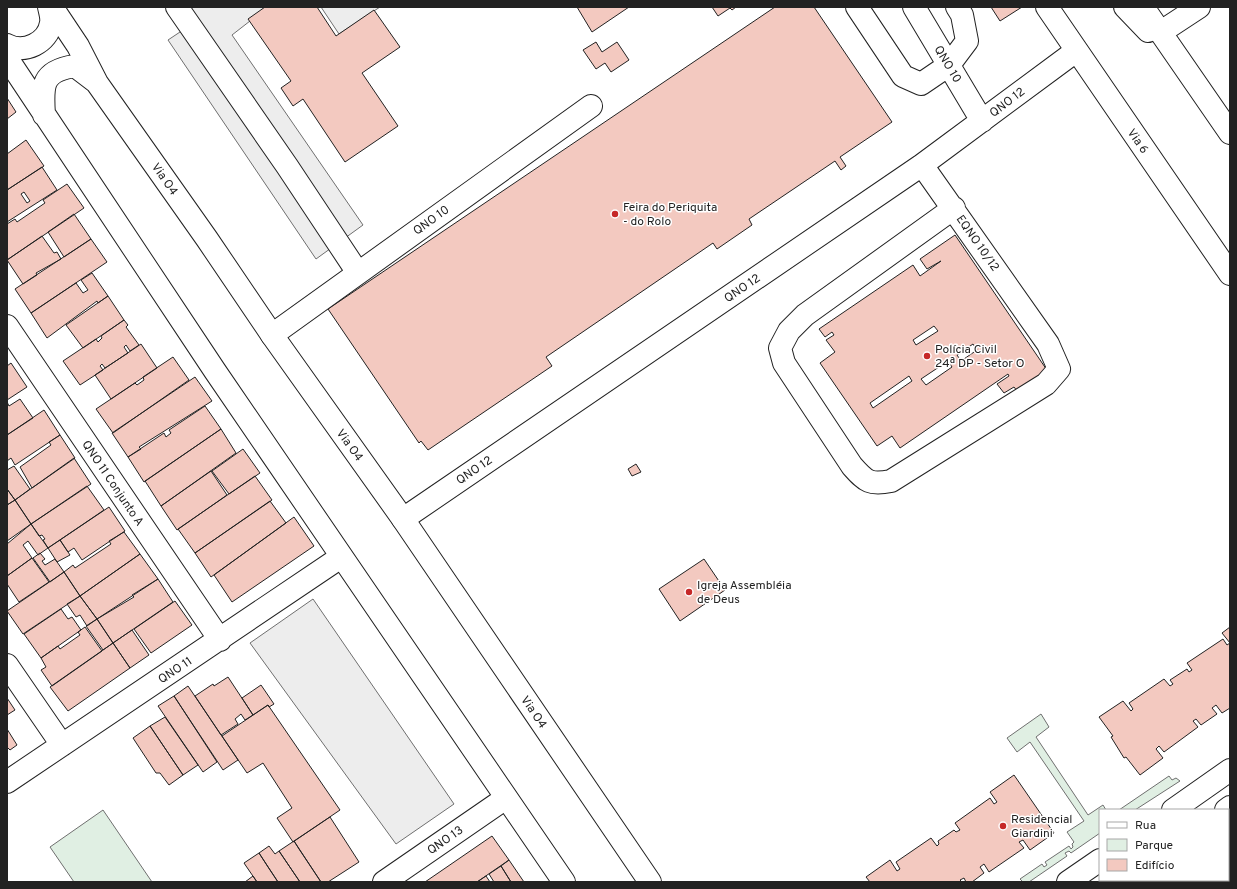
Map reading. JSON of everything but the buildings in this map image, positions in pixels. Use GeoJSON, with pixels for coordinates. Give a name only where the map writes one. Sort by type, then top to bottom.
{"type":"FeatureCollection","features":[{"type":"Feature","properties":{"kind":"main road"},"geometry":{"type":"LineString","coordinates":[[7,45],[15,49],[32,46],[45,37],[52,22],[50,7]]}},
{"type":"Feature","properties":{"kind":"main road","name":"Via O4"},"geometry":{"type":"LineString","coordinates":[[50,7],[78,46],[97,83],[272,335],[403,519],[650,882]]}},
{"type":"Feature","properties":{"kind":"main road"},"geometry":{"type":"LineString","coordinates":[[177,7],[287,166],[358,273]]}},
{"type":"Feature","properties":{"kind":"main road"},"geometry":{"type":"LineString","coordinates":[[857,7],[903,76],[921,84],[949,65],[967,41],[962,15],[957,7]]}},
{"type":"Feature","properties":{"kind":"main road","name":"QNO 10"},"geometry":{"type":"LineString","coordinates":[[914,7],[982,121]]}},
{"type":"Feature","properties":{"kind":"main road","name":"Via 6"},"geometry":{"type":"LineString","coordinates":[[1047,7],[1230,274]]}},
{"type":"Feature","properties":{"kind":"main road"},"geometry":{"type":"LineString","coordinates":[[1125,7],[1187,70]]}},
{"type":"Feature","properties":{"kind":"main road"},"geometry":{"type":"LineString","coordinates":[[1143,7],[1230,133]]}},
{"type":"Feature","properties":{"kind":"main road"},"geometry":{"type":"LineString","coordinates":[[1161,32],[1199,7]]}},
{"type":"Feature","properties":{"kind":"main road","name":"QNO 12"},"geometry":{"type":"LineString","coordinates":[[403,519],[922,165],[1076,51]]}},
{"type":"Feature","properties":{"kind":"main road"},"geometry":{"type":"LineString","coordinates":[[7,58],[341,557],[564,882]]}},
{"type":"Feature","properties":{"kind":"main road"},"geometry":{"type":"LineString","coordinates":[[44,115],[42,88],[50,76],[61,68],[75,66],[97,83]]}},
{"type":"Feature","properties":{"kind":"main road","name":"QNO 10"},"geometry":{"type":"LineString","coordinates":[[272,335],[591,106]]}},
{"type":"Feature","properties":{"kind":"main road"},"geometry":{"type":"LineString","coordinates":[[922,165],[954,208]]}},
{"type":"Feature","properties":{"kind":"main road","name":"EQNO 10/12"},"geometry":{"type":"LineString","coordinates":[[954,208],[1048,344],[1059,369],[1046,384],[891,481],[877,484],[865,480],[852,466],[784,363],[780,348],[789,331],[805,316],[954,208]]}},
{"type":"Feature","properties":{"kind":"main road","name":"QNO 11 Conjunto A"},"geometry":{"type":"LineString","coordinates":[[7,326],[220,640]]}},
{"type":"Feature","properties":{"kind":"main road","name":"QNO 11"},"geometry":{"type":"LineString","coordinates":[[7,782],[220,640],[341,557]]}},
{"type":"Feature","properties":{"kind":"main road"},"geometry":{"type":"LineString","coordinates":[[7,665],[62,745]]}},
{"type":"Feature","properties":{"kind":"main road"},"geometry":{"type":"LineString","coordinates":[[1174,809],[1230,770]]}},
{"type":"Feature","properties":{"kind":"main road","name":"QNO 13"},"geometry":{"type":"LineString","coordinates":[[388,881],[506,798]]}},
{"type":"Feature","properties":{"kind":"main road"},"geometry":{"type":"LineString","coordinates":[[1068,882],[1099,861]]}},
{"type":"Feature","properties":{"kind":"green space"},"geometry":{"type":"Polygon","coordinates":[[[1041,714],[1049,727],[1036,737],[1088,815],[1103,805],[1105,809],[1099,809],[1099,834],[1071,853],[1069,851],[1065,853],[1067,856],[1029,882],[1023,882],[1020,879],[1042,864],[1044,867],[1047,865],[1045,862],[1069,846],[1071,849],[1074,842],[1067,832],[1084,821],[1030,742],[1017,752],[1007,738],[1041,714]]]}},
{"type":"Feature","properties":{"kind":"green space"},"geometry":{"type":"Polygon","coordinates":[[[1169,776],[1172,780],[1176,778],[1180,781],[1137,809],[1120,809],[1169,776]]]}},
{"type":"Feature","properties":{"kind":"green space"},"geometry":{"type":"Polygon","coordinates":[[[103,810],[152,882],[74,882],[50,847],[103,810]]]}},
{"type":"Feature","properties":{"kind":"shaded area"},"geometry":{"type":"Polygon","coordinates":[[[187,7],[268,7],[232,35],[363,225],[316,259],[168,40],[183,30],[187,7]]]}},
{"type":"Feature","properties":{"kind":"shaded area"},"geometry":{"type":"Polygon","coordinates":[[[321,7],[380,7],[339,34],[321,7]]]}},
{"type":"Feature","properties":{"kind":"shaded area"},"geometry":{"type":"Polygon","coordinates":[[[313,599],[454,804],[396,844],[250,643],[313,599]]]}},
{"type":"Feature","properties":{"kind":"shaded area"},"geometry":{"type":"Polygon","coordinates":[[[1230,840],[1230,882],[1173,882],[1229,881],[1230,840]]]}},
{"type":"Feature","properties":{"kind":"place","name":"Feira do Periquita - do Rolo"},"geometry":{"type":"Point","coordinates":[615,214]}},
{"type":"Feature","properties":{"kind":"place","name":"Polícia Civil 24ª DP - Setor O"},"geometry":{"type":"Point","coordinates":[927,356]}},
{"type":"Feature","properties":{"kind":"place","name":"Igreja Assembléia de Deus"},"geometry":{"type":"Point","coordinates":[689,592]}},
{"type":"Feature","properties":{"kind":"place","name":"Residencial Giardini"},"geometry":{"type":"Point","coordinates":[1003,826]}}]}
